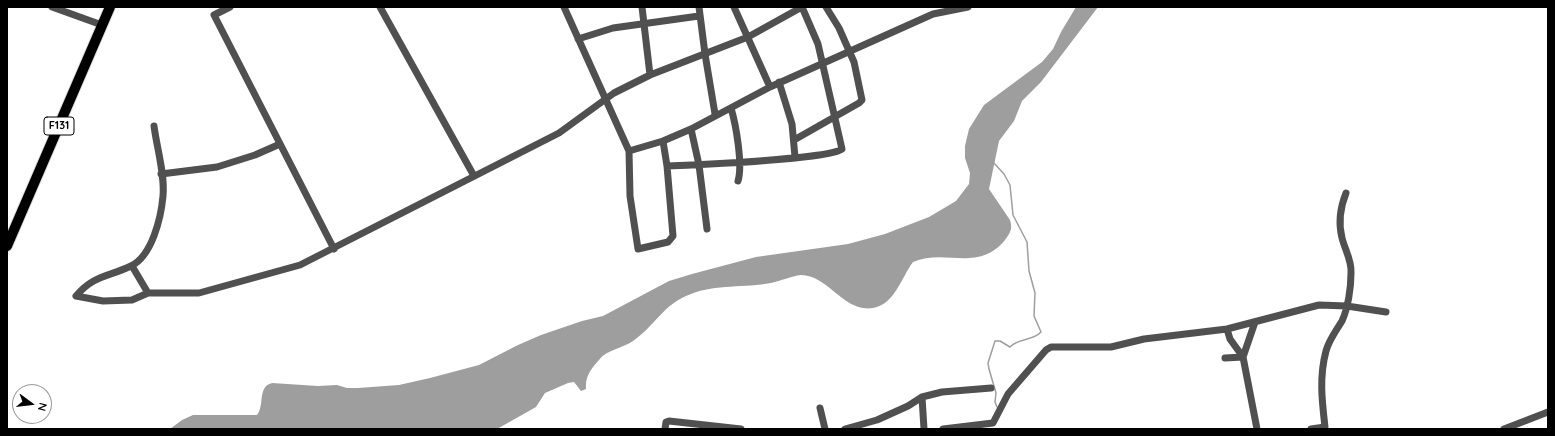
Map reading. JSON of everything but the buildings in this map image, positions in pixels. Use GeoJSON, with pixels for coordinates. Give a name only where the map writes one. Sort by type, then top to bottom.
{"type":"FeatureCollection","features":[{"type":"Feature","properties":{"kind":"main road","name":"F131"},"geometry":{"type":"LineString","coordinates":[[7,246],[110,7]]}},
{"type":"Feature","properties":{"kind":"street"},"geometry":{"type":"LineString","coordinates":[[52,7],[102,25]]}},
{"type":"Feature","properties":{"kind":"street"},"geometry":{"type":"LineString","coordinates":[[230,7],[214,15],[334,249]]}},
{"type":"Feature","properties":{"kind":"street"},"geometry":{"type":"LineString","coordinates":[[380,7],[474,176]]}},
{"type":"Feature","properties":{"kind":"street"},"geometry":{"type":"LineString","coordinates":[[642,7],[650,75]]}},
{"type":"Feature","properties":{"kind":"street"},"geometry":{"type":"LineString","coordinates":[[699,7],[705,54],[716,114]]}},
{"type":"Feature","properties":{"kind":"street"},"geometry":{"type":"LineString","coordinates":[[734,7],[770,87]]}},
{"type":"Feature","properties":{"kind":"street"},"geometry":{"type":"LineString","coordinates":[[154,126],[163,196],[151,244],[143,256],[132,266],[94,280],[76,296],[103,301],[132,300],[148,294],[199,293],[300,265],[560,134],[614,93],[650,75],[748,36],[802,7],[818,44],[836,116],[841,143],[840,151],[739,162],[667,166]]}},
{"type":"Feature","properties":{"kind":"street"},"geometry":{"type":"LineString","coordinates":[[794,140],[862,100],[854,62],[839,28],[826,7]]}},
{"type":"Feature","properties":{"kind":"street"},"geometry":{"type":"LineString","coordinates":[[629,151],[663,141],[691,129],[716,114],[731,108],[780,82],[933,11],[968,7]]}},
{"type":"Feature","properties":{"kind":"street"},"geometry":{"type":"LineString","coordinates":[[567,8],[578,39],[629,151],[630,196],[638,249],[668,242],[672,239],[667,166],[663,141]]}},
{"type":"Feature","properties":{"kind":"street"},"geometry":{"type":"LineString","coordinates":[[578,39],[613,28],[699,16]]}},
{"type":"Feature","properties":{"kind":"street"},"geometry":{"type":"LineString","coordinates":[[780,82],[792,124],[795,157]]}},
{"type":"Feature","properties":{"kind":"street"},"geometry":{"type":"LineString","coordinates":[[731,108],[735,122],[739,162],[738,181]]}},
{"type":"Feature","properties":{"kind":"street"},"geometry":{"type":"LineString","coordinates":[[691,129],[699,165],[707,229]]}},
{"type":"Feature","properties":{"kind":"street"},"geometry":{"type":"LineString","coordinates":[[161,174],[217,167],[255,155],[280,144]]}},
{"type":"Feature","properties":{"kind":"street"},"geometry":{"type":"LineString","coordinates":[[1311,429],[1325,427],[1320,394],[1326,351],[1332,336],[1342,320],[1347,306],[1351,269],[1342,238],[1340,222],[1341,206],[1346,193]]}},
{"type":"Feature","properties":{"kind":"street"},"geometry":{"type":"LineString","coordinates":[[132,266],[148,294]]}},
{"type":"Feature","properties":{"kind":"street"},"geometry":{"type":"LineString","coordinates":[[943,429],[993,423],[1000,408],[1016,384],[1046,350],[1052,347],[1111,347],[1144,339],[1227,329],[1319,304],[1347,306],[1386,312]]}},
{"type":"Feature","properties":{"kind":"street"},"geometry":{"type":"LineString","coordinates":[[1243,357],[1255,322]]}},
{"type":"Feature","properties":{"kind":"street"},"geometry":{"type":"LineString","coordinates":[[1227,329],[1230,339],[1243,357],[1257,429]]}},
{"type":"Feature","properties":{"kind":"street"},"geometry":{"type":"LineString","coordinates":[[1225,358],[1243,357]]}},
{"type":"Feature","properties":{"kind":"street"},"geometry":{"type":"LineString","coordinates":[[845,429],[877,420],[908,406],[922,397],[942,392],[991,388]]}},
{"type":"Feature","properties":{"kind":"street"},"geometry":{"type":"LineString","coordinates":[[922,397],[924,429]]}},
{"type":"Feature","properties":{"kind":"street"},"geometry":{"type":"LineString","coordinates":[[820,408],[825,429]]}},
{"type":"Feature","properties":{"kind":"street"},"geometry":{"type":"LineString","coordinates":[[1504,429],[1548,412]]}},
{"type":"Feature","properties":{"kind":"street"},"geometry":{"type":"LineString","coordinates":[[666,429],[666,422],[669,421],[741,429]]}},
{"type":"Feature","properties":{"kind":"shaded area"},"geometry":{"type":"Polygon","coordinates":[[[1076,7],[1098,7],[1041,82],[1022,101],[1014,121],[999,141],[989,189],[1011,223],[1010,231],[1005,240],[995,250],[972,258],[937,257],[925,258],[913,262],[897,290],[881,306],[863,308],[853,305],[820,281],[801,275],[771,283],[720,287],[691,294],[673,303],[633,341],[610,351],[602,357],[593,366],[589,373],[586,380],[586,389],[581,391],[574,382],[545,393],[536,407],[497,429],[170,429],[182,420],[193,415],[257,415],[261,406],[264,388],[272,383],[318,386],[337,385],[347,388],[399,385],[479,365],[541,335],[582,321],[603,316],[669,281],[756,257],[848,244],[885,234],[929,217],[956,201],[969,184],[970,173],[965,158],[965,146],[969,129],[984,105],[1042,62],[1053,49],[1076,7]]]}},
{"type":"Feature","properties":{"kind":"waterway"},"geometry":{"type":"LineString","coordinates":[[993,162],[1004,174],[1010,185],[1013,215],[1027,242],[1029,271],[1035,293],[1034,316],[1041,332],[1034,337],[1017,342],[1010,347],[1000,341],[995,341],[988,363],[996,393],[995,402],[997,407]]}}]}
